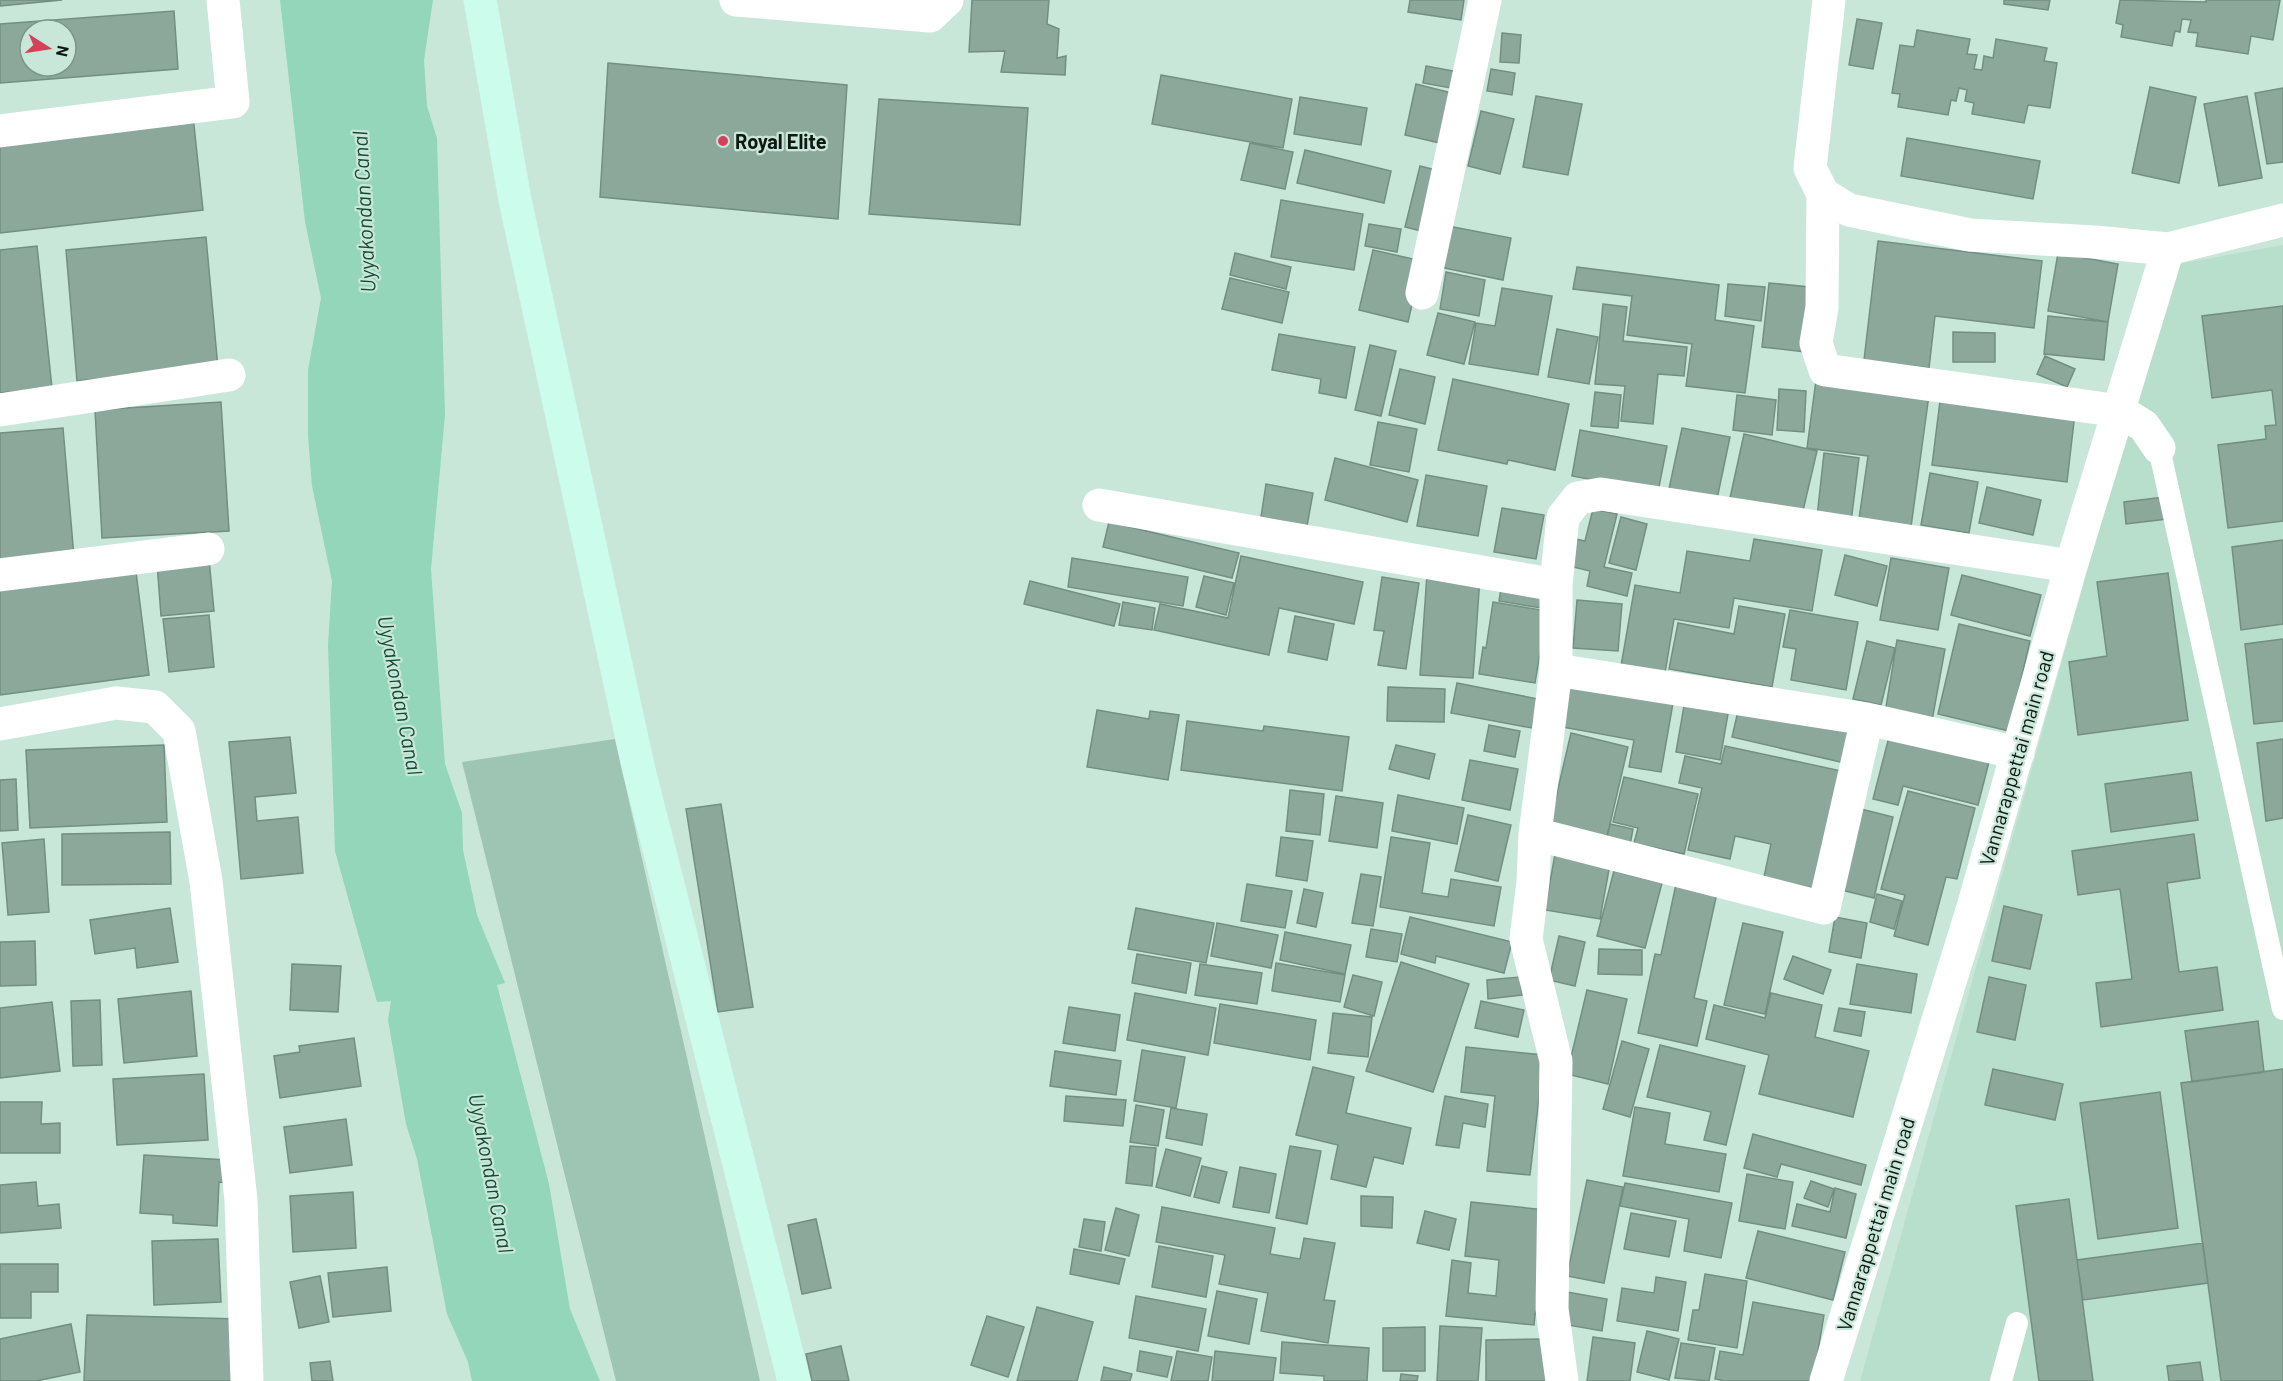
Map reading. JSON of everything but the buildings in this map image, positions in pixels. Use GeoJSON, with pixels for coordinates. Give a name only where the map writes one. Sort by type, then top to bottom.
{"type":"FeatureCollection","features":[{"type":"Feature","properties":{"kind":"street"},"geometry":{"type":"LineString","coordinates":[[0,131],[233,102],[223,0]]}},
{"type":"Feature","properties":{"kind":"street"},"geometry":{"type":"LineString","coordinates":[[480,0],[515,200],[638,765],[794,1381]]}},
{"type":"Feature","properties":{"kind":"street"},"geometry":{"type":"LineString","coordinates":[[735,0],[930,16],[947,0]]}},
{"type":"Feature","properties":{"kind":"street"},"geometry":{"type":"LineString","coordinates":[[1422,293],[1485,0]]}},
{"type":"Feature","properties":{"kind":"street"},"geometry":{"type":"LineString","coordinates":[[1829,0],[1810,168],[1823,194],[1822,307],[1816,343],[1825,370],[2120,411],[2144,426],[2158,448]]}},
{"type":"Feature","properties":{"kind":"street"},"geometry":{"type":"LineString","coordinates":[[1823,194],[1849,210],[1970,235],[2095,242],[2168,249],[2283,220]]}},
{"type":"Feature","properties":{"kind":"street","name":"Vannarappettai main road"},"geometry":{"type":"LineString","coordinates":[[1826,1381],[1971,914],[2071,566],[2168,249]]}},
{"type":"Feature","properties":{"kind":"street"},"geometry":{"type":"LineString","coordinates":[[0,410],[229,375]]}},
{"type":"Feature","properties":{"kind":"street"},"geometry":{"type":"LineString","coordinates":[[1562,1381],[1552,1308],[1556,1061],[1526,939],[1533,882],[1535,834],[1556,670],[1556,585],[1563,517],[1578,498],[1601,494],[2071,566]]}},
{"type":"Feature","properties":{"kind":"street"},"geometry":{"type":"LineString","coordinates":[[1099,505],[1556,585]]}},
{"type":"Feature","properties":{"kind":"street"},"geometry":{"type":"LineString","coordinates":[[0,575],[208,549]]}},
{"type":"Feature","properties":{"kind":"street"},"geometry":{"type":"LineString","coordinates":[[1556,670],[1867,719],[2018,753]]}},
{"type":"Feature","properties":{"kind":"street"},"geometry":{"type":"LineString","coordinates":[[0,724],[116,703],[155,707],[179,731],[206,880],[241,1200],[248,1381]]}},
{"type":"Feature","properties":{"kind":"street"},"geometry":{"type":"LineString","coordinates":[[1535,834],[1824,908],[1867,719]]}},
{"type":"Feature","properties":{"kind":"lane"},"geometry":{"type":"LineString","coordinates":[[2158,448],[2283,1008]]}},
{"type":"Feature","properties":{"kind":"lane"},"geometry":{"type":"LineString","coordinates":[[2001,1381],[2017,1323]]}},
{"type":"Feature","properties":{"kind":"shaded area"},"geometry":{"type":"Polygon","coordinates":[[[2283,245],[2283,1381],[1860,1381],[2173,265],[2283,245]]]}},
{"type":"Feature","properties":{"kind":"shaded area"},"geometry":{"type":"Polygon","coordinates":[[[615,739],[760,1381],[616,1381],[462,762],[615,739]]]}},
{"type":"Feature","properties":{"kind":"water","name":"Uyyakondan Canal"},"geometry":{"type":"Polygon","coordinates":[[[280,0],[433,0],[424,60],[427,106],[437,138],[445,415],[431,569],[445,764],[462,813],[463,850],[477,915],[505,983],[497,985],[549,1184],[570,1309],[600,1381],[472,1381],[468,1362],[447,1314],[417,1159],[406,1124],[388,1020],[391,1001],[377,1002],[335,851],[328,645],[332,581],[312,486],[308,436],[308,370],[321,298],[305,222],[280,0]]]}},
{"type":"Feature","properties":{"kind":"place","name":"Royal Elite"},"geometry":{"type":"Point","coordinates":[723,141]}}]}
